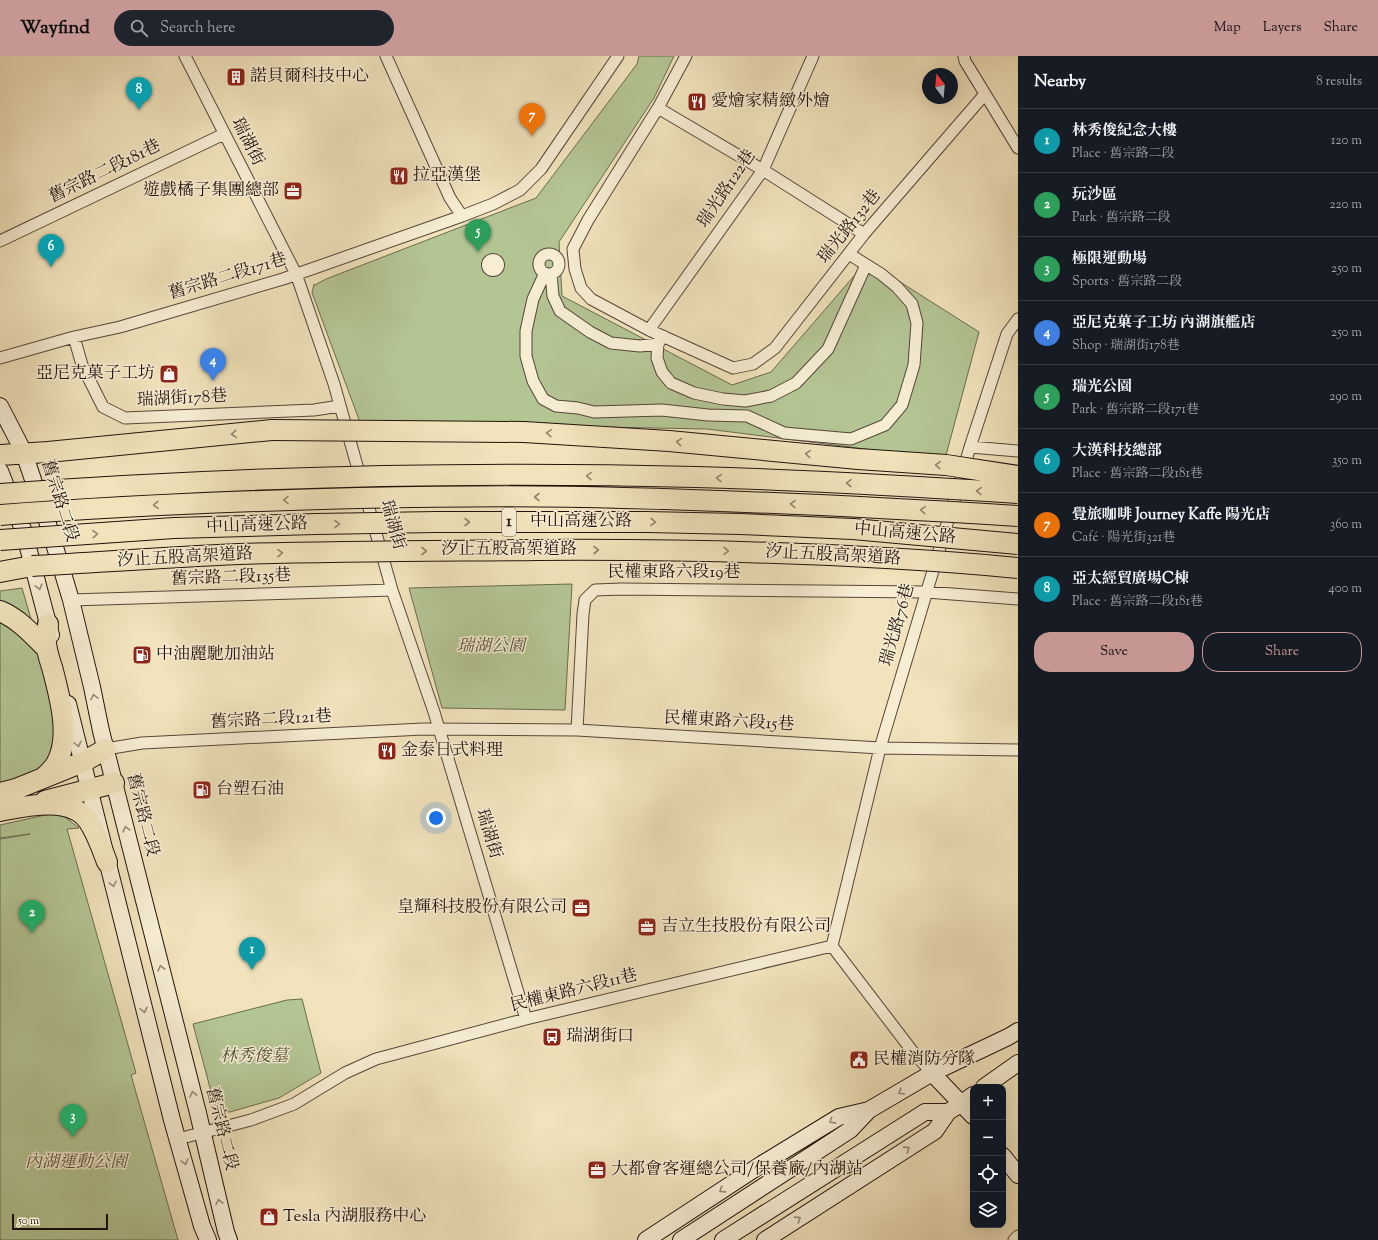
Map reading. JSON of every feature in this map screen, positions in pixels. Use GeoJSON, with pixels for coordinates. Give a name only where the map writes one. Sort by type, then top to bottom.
{"type":"FeatureCollection","features":[{"type":"Feature","properties":{"kind":"highway"},"geometry":{"type":"LineString","coordinates":[[0,455],[24,454],[272,430],[524,432],[670,441],[858,459],[946,465],[1018,476]]}},
{"type":"Feature","properties":{"kind":"highway"},"geometry":{"type":"LineString","coordinates":[[0,494],[222,480],[523,475],[695,477],[805,481],[1018,493]]}},
{"type":"Feature","properties":{"kind":"highway","name":"中山高速公路"},"geometry":{"type":"LineString","coordinates":[[0,515],[170,504],[436,496],[630,498],[837,505],[1018,516]]}},
{"type":"Feature","properties":{"kind":"highway","name":"中山高速公路"},"geometry":{"type":"LineString","coordinates":[[0,540],[174,528],[308,524],[436,522],[647,522],[853,529],[1018,544]]}},
{"type":"Feature","properties":{"kind":"highway","name":"汐止五股高架道路"},"geometry":{"type":"LineString","coordinates":[[0,569],[238,554],[387,551],[654,550],[814,553],[1018,568]]}},
{"type":"Feature","properties":{"kind":"highway"},"geometry":{"type":"LineString","coordinates":[[0,572],[32,566]]}},
{"type":"Feature","properties":{"kind":"highway"},"geometry":{"type":"LineString","coordinates":[[0,611],[15,619],[27,628],[47,649]]}},
{"type":"Feature","properties":{"kind":"highway"},"geometry":{"type":"LineString","coordinates":[[43,778],[56,763],[62,743],[63,730],[60,700],[47,649],[46,638],[48,624]]}},
{"type":"Feature","properties":{"kind":"highway"},"geometry":{"type":"LineString","coordinates":[[0,792],[16,789],[82,762],[106,749]]}},
{"type":"Feature","properties":{"kind":"highway"},"geometry":{"type":"LineString","coordinates":[[0,811],[114,783]]}},
{"type":"Feature","properties":{"kind":"highway"},"geometry":{"type":"LineString","coordinates":[[20,807],[52,805],[62,806],[78,812],[89,821],[107,862]]}},
{"type":"Feature","properties":{"kind":"main road","name":"舊宗路二段"},"geometry":{"type":"LineString","coordinates":[[0,406],[18,439],[24,454],[49,527],[71,600],[114,783],[229,1240]]}},
{"type":"Feature","properties":{"kind":"main road"},"geometry":{"type":"LineString","coordinates":[[0,471],[24,532],[178,1139],[202,1226],[208,1240]]}},
{"type":"Feature","properties":{"kind":"main road"},"geometry":{"type":"LineString","coordinates":[[681,1240],[850,1130],[869,1110],[932,1073],[1018,1031]]}},
{"type":"Feature","properties":{"kind":"main road"},"geometry":{"type":"LineString","coordinates":[[988,1084],[1018,1063]]}},
{"type":"Feature","properties":{"kind":"main road"},"geometry":{"type":"LineString","coordinates":[[765,1240],[935,1131],[948,1112],[968,1099],[932,1073]]}},
{"type":"Feature","properties":{"kind":"main road"},"geometry":{"type":"LineString","coordinates":[[646,1240],[762,1164],[839,1117],[869,1110]]}},
{"type":"Feature","properties":{"kind":"main road"},"geometry":{"type":"LineString","coordinates":[[723,1240],[925,1112],[948,1112]]}},
{"type":"Feature","properties":{"kind":"main road"},"geometry":{"type":"LineString","coordinates":[[1006,1160],[1018,1175]]}},
{"type":"Feature","properties":{"kind":"street","name":"瑞湖街"},"geometry":{"type":"LineString","coordinates":[[185,56],[296,274],[334,384],[392,590],[438,729],[526,1019]]}},
{"type":"Feature","properties":{"kind":"street"},"geometry":{"type":"LineString","coordinates":[[386,56],[450,198],[462,216]]}},
{"type":"Feature","properties":{"kind":"street","name":"舊宗路二段171巷"},"geometry":{"type":"LineString","coordinates":[[0,358],[74,337],[120,327],[283,280],[296,274],[493,204],[520,190],[541,169],[618,56]]}},
{"type":"Feature","properties":{"kind":"street"},"geometry":{"type":"LineString","coordinates":[[661,340],[649,330],[591,299],[581,288],[575,269],[573,249],[588,220],[658,108],[686,56]]}},
{"type":"Feature","properties":{"kind":"street","name":"瑞光路122巷"},"geometry":{"type":"LineString","coordinates":[[649,330],[763,170],[812,56]]}},
{"type":"Feature","properties":{"kind":"street"},"geometry":{"type":"LineString","coordinates":[[964,56],[965,61],[1018,148]]}},
{"type":"Feature","properties":{"kind":"street","name":"瑞光路132巷"},"geometry":{"type":"LineString","coordinates":[[661,340],[733,368],[753,364],[776,348],[864,234],[985,94]]}},
{"type":"Feature","properties":{"kind":"street"},"geometry":{"type":"LineString","coordinates":[[658,108],[763,170],[864,234]]}},
{"type":"Feature","properties":{"kind":"street","name":"舊宗路二段181巷"},"geometry":{"type":"LineString","coordinates":[[0,241],[224,134]]}},
{"type":"Feature","properties":{"kind":"street"},"geometry":{"type":"LineString","coordinates":[[551,254],[557,258],[559,264],[557,270],[548,273],[542,271],[539,266],[539,262],[542,256],[551,254]]}},
{"type":"Feature","properties":{"kind":"street"},"geometry":{"type":"LineString","coordinates":[[548,273],[532,299],[526,331],[526,356],[533,381],[543,399],[556,406],[578,408],[594,412],[662,410],[708,415],[747,416],[784,433],[851,439],[885,425],[902,405],[914,365],[917,323],[912,304],[897,287],[881,274],[849,254]]}},
{"type":"Feature","properties":{"kind":"street"},"geometry":{"type":"LineString","coordinates":[[559,264],[574,263]]}},
{"type":"Feature","properties":{"kind":"street"},"geometry":{"type":"LineString","coordinates":[[661,340],[657,358],[662,372],[671,383],[694,393],[723,399],[745,401],[771,396],[796,383],[828,349],[866,265]]}},
{"type":"Feature","properties":{"kind":"street"},"geometry":{"type":"LineString","coordinates":[[548,273],[553,296],[560,311],[590,332],[611,342],[640,346],[661,340]]}},
{"type":"Feature","properties":{"kind":"street","name":"瑞光路76巷"},"geometry":{"type":"LineString","coordinates":[[832,946],[880,748],[926,592],[970,447],[1007,334],[1018,319]]}},
{"type":"Feature","properties":{"kind":"street","name":"瑞湖街178巷"},"geometry":{"type":"LineString","coordinates":[[74,337],[82,365],[103,407],[125,418],[314,410],[340,406]]}},
{"type":"Feature","properties":{"kind":"street"},"geometry":{"type":"LineString","coordinates":[[970,447],[1018,451]]}},
{"type":"Feature","properties":{"kind":"street","name":"民權東路六段19巷"},"geometry":{"type":"LineString","coordinates":[[577,730],[583,614],[585,600],[595,590],[622,588],[926,592],[1018,600]]}},
{"type":"Feature","properties":{"kind":"street","name":"舊宗路二段135巷"},"geometry":{"type":"LineString","coordinates":[[71,600],[392,590]]}},
{"type":"Feature","properties":{"kind":"street","name":"民權東路六段15巷"},"geometry":{"type":"LineString","coordinates":[[438,729],[577,730],[880,748],[1018,750]]}},
{"type":"Feature","properties":{"kind":"street","name":"舊宗路二段121巷"},"geometry":{"type":"LineString","coordinates":[[106,749],[142,743],[438,729]]}},
{"type":"Feature","properties":{"kind":"street"},"geometry":{"type":"LineString","coordinates":[[832,946],[913,1052],[932,1073]]}},
{"type":"Feature","properties":{"kind":"street","name":"民權東路六段11巷"},"geometry":{"type":"LineString","coordinates":[[178,1139],[251,1120],[294,1104],[345,1073],[376,1059],[526,1019],[832,946]]}},
{"type":"Feature","properties":{"kind":"street"},"geometry":{"type":"LineString","coordinates":[[1014,1240],[1018,1236]]}},
{"type":"Feature","properties":{"kind":"green space"},"geometry":{"type":"Polygon","coordinates":[[[639,56],[674,56],[654,98],[559,242],[562,296],[732,385],[771,372],[867,261],[979,332],[945,459],[707,429],[496,425],[361,425],[312,293],[314,284],[315,285],[326,279],[536,198],[637,64],[639,56]]]}},
{"type":"Feature","properties":{"kind":"green space","name":"瑞湖公園"},"geometry":{"type":"Polygon","coordinates":[[[572,584],[565,710],[442,708],[409,588],[572,584]]]}},
{"type":"Feature","properties":{"kind":"green space"},"geometry":{"type":"Polygon","coordinates":[[[22,588],[59,715],[59,765],[0,789],[0,591],[22,588]]]}},
{"type":"Feature","properties":{"kind":"green space","name":"內湖運動公園"},"geometry":{"type":"Polygon","coordinates":[[[59,812],[79,828],[67,829],[136,1073],[131,1075],[178,1240],[0,1240],[0,839],[30,834],[0,838],[0,825],[59,812]]]}},
{"type":"Feature","properties":{"kind":"green space","name":"林秀俊墓"},"geometry":{"type":"Polygon","coordinates":[[[302,999],[321,1073],[279,1098],[230,1112],[217,1108],[213,1099],[193,1024],[287,1000],[302,999]]]}},
{"type":"Feature","properties":{"kind":"place","name":"諾貝爾科技中心"},"geometry":{"type":"Point","coordinates":[236,77]}},
{"type":"Feature","properties":{"kind":"place","name":"愛燴家精緻外燴"},"geometry":{"type":"Point","coordinates":[697,102]}},
{"type":"Feature","properties":{"kind":"place","name":"亞太經貿廣場C棟"},"geometry":{"type":"Point","coordinates":[139,110]}},
{"type":"Feature","properties":{"kind":"place","name":"覺旅咖啡 Journey Kaffe 陽光店"},"geometry":{"type":"Point","coordinates":[532,136]}},
{"type":"Feature","properties":{"kind":"place","name":"拉亞漢堡"},"geometry":{"type":"Point","coordinates":[399,176]}},
{"type":"Feature","properties":{"kind":"place","name":"遊戲橘子集團總部"},"geometry":{"type":"Point","coordinates":[293,191]}},
{"type":"Feature","properties":{"kind":"place","name":"瑞光公園"},"geometry":{"type":"Point","coordinates":[478,252]}},
{"type":"Feature","properties":{"kind":"place","name":"大漢科技總部"},"geometry":{"type":"Point","coordinates":[51,267]}},
{"type":"Feature","properties":{"kind":"place","name":"亞尼克菓子工坊"},"geometry":{"type":"Point","coordinates":[169,374]}},
{"type":"Feature","properties":{"kind":"place","name":"亞尼克菓子工坊 內湖旗艦店"},"geometry":{"type":"Point","coordinates":[213,381]}},
{"type":"Feature","properties":{"kind":"place","name":"中油麗馳加油站"},"geometry":{"type":"Point","coordinates":[142,655]}},
{"type":"Feature","properties":{"kind":"place","name":"金泰日式料理"},"geometry":{"type":"Point","coordinates":[387,751]}},
{"type":"Feature","properties":{"kind":"place","name":"台塑石油"},"geometry":{"type":"Point","coordinates":[202,790]}},
{"type":"Feature","properties":{"kind":"place","name":"皇輝科技股份有限公司"},"geometry":{"type":"Point","coordinates":[581,908]}},
{"type":"Feature","properties":{"kind":"place","name":"吉立生技股份有限公司"},"geometry":{"type":"Point","coordinates":[647,927]}},
{"type":"Feature","properties":{"kind":"place","name":"玩沙區"},"geometry":{"type":"Point","coordinates":[32,933]}},
{"type":"Feature","properties":{"kind":"place","name":"林秀俊紀念大樓"},"geometry":{"type":"Point","coordinates":[252,970]}},
{"type":"Feature","properties":{"kind":"place","name":"瑞湖街口"},"geometry":{"type":"Point","coordinates":[552,1037]}},
{"type":"Feature","properties":{"kind":"place","name":"民權消防分隊"},"geometry":{"type":"Point","coordinates":[859,1060]}},
{"type":"Feature","properties":{"kind":"place","name":"極限運動場"},"geometry":{"type":"Point","coordinates":[73,1137]}},
{"type":"Feature","properties":{"kind":"place","name":"大都會客運總公司/保養廠/內湖站"},"geometry":{"type":"Point","coordinates":[597,1170]}},
{"type":"Feature","properties":{"kind":"place","name":"Tesla 內湖服務中心"},"geometry":{"type":"Point","coordinates":[269,1217]}}]}
